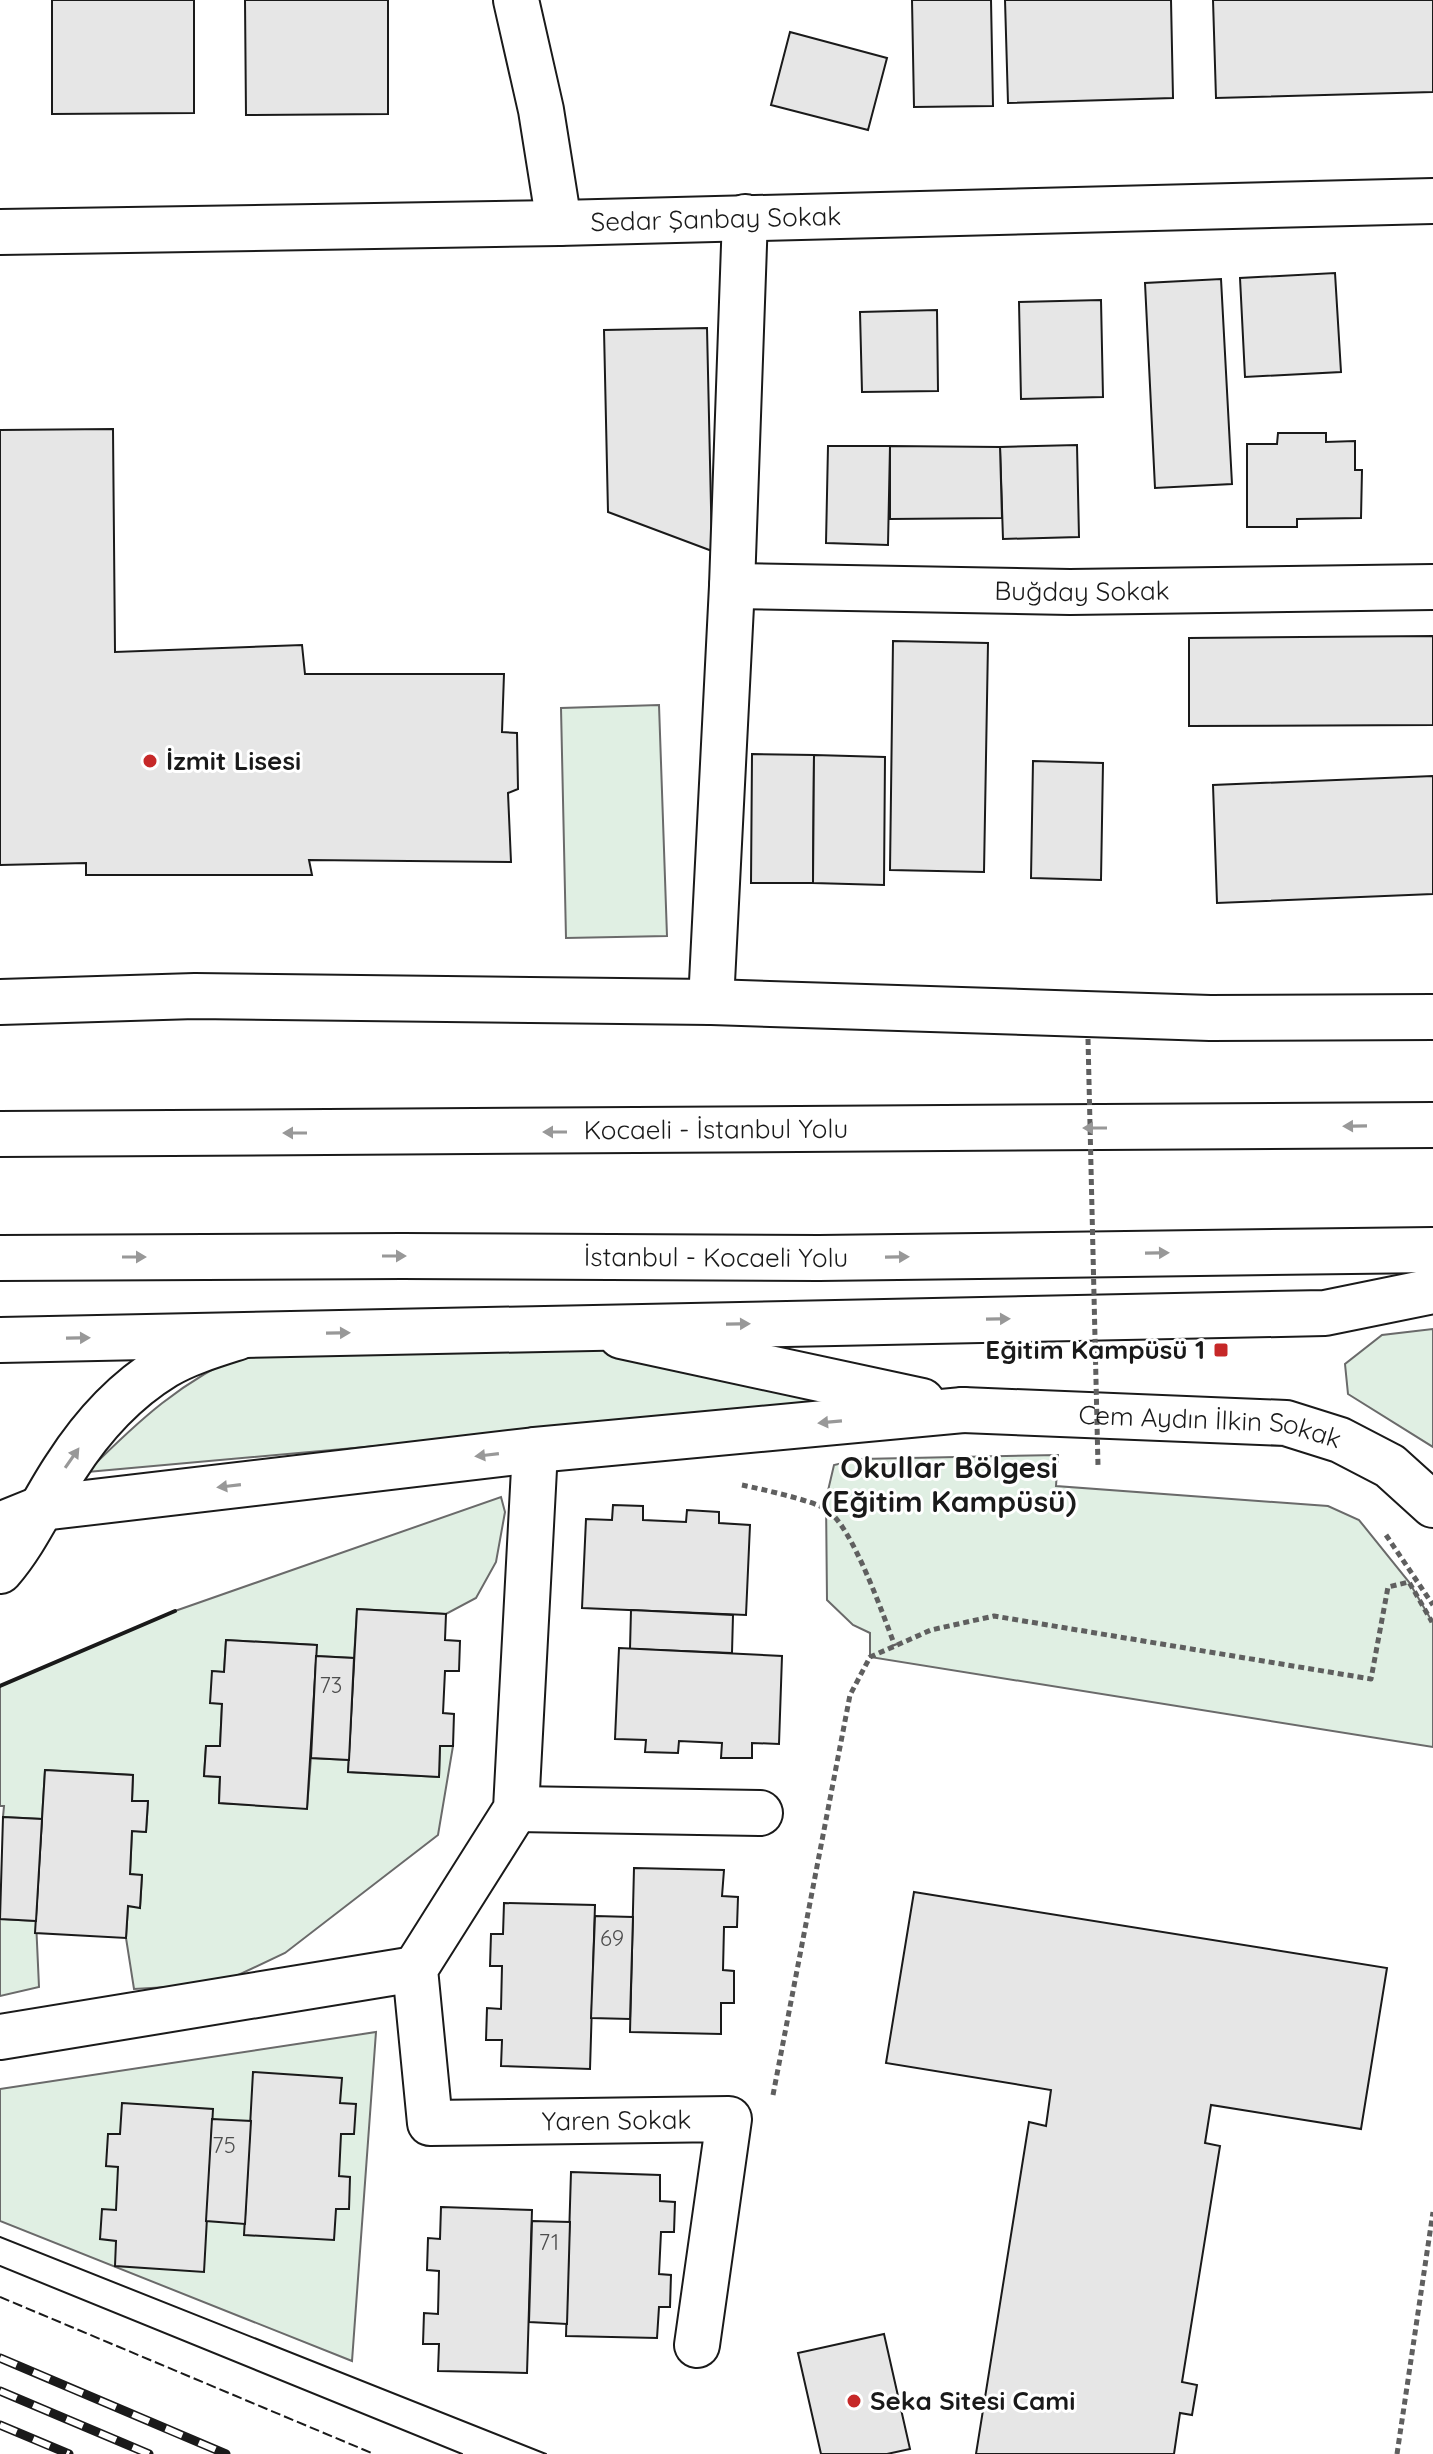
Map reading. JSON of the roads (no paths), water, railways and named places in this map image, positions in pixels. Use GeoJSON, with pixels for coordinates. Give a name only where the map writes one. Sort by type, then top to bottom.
{"type":"FeatureCollection","features":[{"type":"Feature","properties":{"kind":"main road"},"geometry":{"type":"LineString","coordinates":[[516,0],[541,110],[559,223]]}},
{"type":"Feature","properties":{"kind":"main road","name":"Sedar Şanbay Sokak"},"geometry":{"type":"LineString","coordinates":[[0,232],[559,223],[1433,201]]}},
{"type":"Feature","properties":{"kind":"main road"},"geometry":{"type":"LineString","coordinates":[[711,1002],[732,586],[745,217]]}},
{"type":"Feature","properties":{"kind":"main road","name":"Buğday Sokak"},"geometry":{"type":"LineString","coordinates":[[732,586],[1070,592],[1433,587]]}},
{"type":"Feature","properties":{"kind":"main road"},"geometry":{"type":"LineString","coordinates":[[0,1002],[195,996],[711,1002],[1210,1018],[1433,1017]]}},
{"type":"Feature","properties":{"kind":"main road","name":"Kocaeli - İstanbul Yolu"},"geometry":{"type":"LineString","coordinates":[[0,1134],[1433,1125]]}},
{"type":"Feature","properties":{"kind":"main road","name":"İstanbul - Kocaeli Yolu"},"geometry":{"type":"LineString","coordinates":[[0,1258],[819,1258],[1433,1250]]}},
{"type":"Feature","properties":{"kind":"main road"},"geometry":{"type":"LineString","coordinates":[[0,1340],[1325,1313],[1433,1291]]}},
{"type":"Feature","properties":{"kind":"main road"},"geometry":{"type":"LineString","coordinates":[[582,1328],[963,1410]]}},
{"type":"Feature","properties":{"kind":"main road"},"geometry":{"type":"LineString","coordinates":[[0,1571],[93,1429],[127,1395],[165,1366],[247,1335]]}},
{"type":"Feature","properties":{"kind":"main road"},"geometry":{"type":"LineString","coordinates":[[0,1525],[42,1508],[535,1450],[963,1410]]}},
{"type":"Feature","properties":{"kind":"main road","name":"Cem Aydın İlkin Sokak"},"geometry":{"type":"LineString","coordinates":[[963,1410],[1286,1423],[1340,1440],[1390,1466],[1433,1505]]}},
{"type":"Feature","properties":{"kind":"main road"},"geometry":{"type":"LineString","coordinates":[[0,2037],[415,1969],[516,1809],[535,1450]]}},
{"type":"Feature","properties":{"kind":"main road"},"geometry":{"type":"LineString","coordinates":[[516,1809],[760,1813]]}},
{"type":"Feature","properties":{"kind":"main road","name":"Yaren Sokak"},"geometry":{"type":"LineString","coordinates":[[415,1969],[430,2123],[729,2119],[697,2345]]}},
{"type":"Feature","properties":{"kind":"tram line"},"geometry":{"type":"LineString","coordinates":[[0,2237],[546,2454]]}},
{"type":"Feature","properties":{"kind":"tram line"},"geometry":{"type":"LineString","coordinates":[[0,2266],[462,2454]]}},
{"type":"Feature","properties":{"kind":"railway"},"geometry":{"type":"LineString","coordinates":[[0,2358],[226,2454]]}},
{"type":"Feature","properties":{"kind":"railway"},"geometry":{"type":"LineString","coordinates":[[0,2391],[149,2454]]}},
{"type":"Feature","properties":{"kind":"railway"},"geometry":{"type":"LineString","coordinates":[[0,2425],[69,2454]]}},
{"type":"Feature","properties":{"kind":"place","name":"İzmit Lisesi"},"geometry":{"type":"Point","coordinates":[150,761]}},
{"type":"Feature","properties":{"kind":"place","name":"Eğitim Kampüsü 1"},"geometry":{"type":"Point","coordinates":[1221,1350]}},
{"type":"Feature","properties":{"kind":"place","name":"Seka Sitesi Cami"},"geometry":{"type":"Point","coordinates":[854,2401]}},
{"type":"Feature","properties":{"kind":"district","name":"Okullar Bölgesi (Eğitim Kampüsü)"},"geometry":{"type":"Point","coordinates":[949,1485]}}]}
